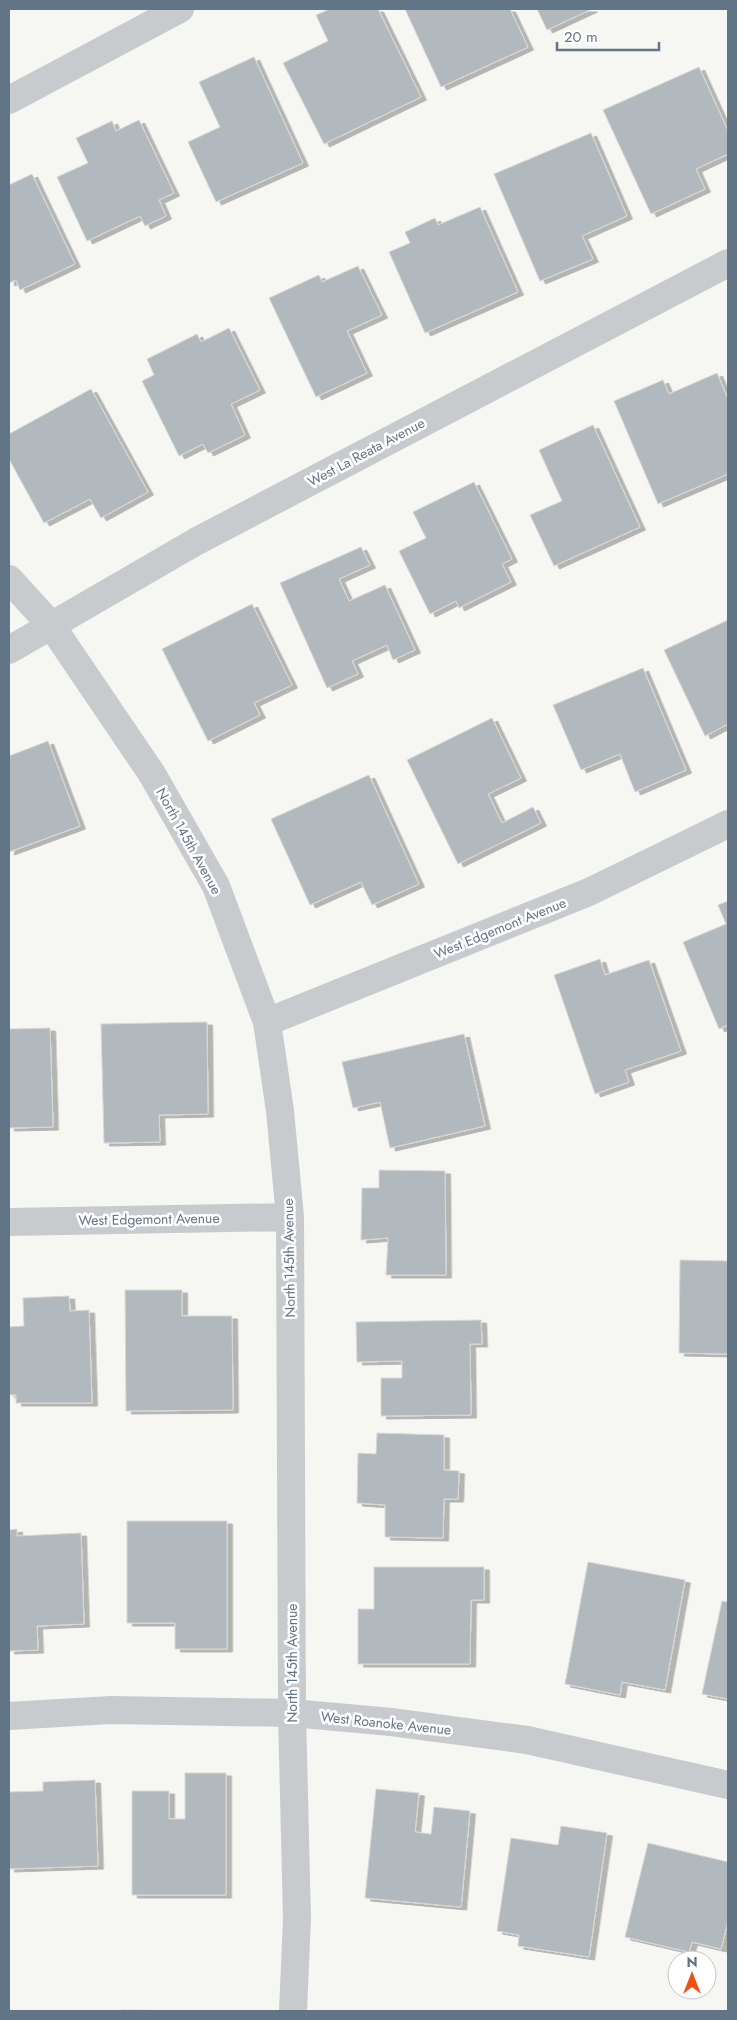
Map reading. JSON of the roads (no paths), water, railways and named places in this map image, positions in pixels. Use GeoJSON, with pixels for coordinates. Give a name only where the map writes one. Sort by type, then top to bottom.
{"type":"FeatureCollection","features":[{"type":"Feature","properties":{"kind":"street"},"geometry":{"type":"LineString","coordinates":[[9,100],[180,9]]}},
{"type":"Feature","properties":{"kind":"street","name":"West La Reata Avenue"},"geometry":{"type":"LineString","coordinates":[[9,650],[197,541],[728,263]]}},
{"type":"Feature","properties":{"kind":"street","name":"North 145th Avenue"},"geometry":{"type":"LineString","coordinates":[[9,579],[51,625],[152,774],[216,886],[267,1022],[280,1111],[290,1217],[292,1713],[297,1919],[293,2011]]}},
{"type":"Feature","properties":{"kind":"street","name":"West Edgemont Avenue"},"geometry":{"type":"LineString","coordinates":[[267,1022],[589,892],[728,824]]}},
{"type":"Feature","properties":{"kind":"street","name":"West Edgemont Avenue"},"geometry":{"type":"LineString","coordinates":[[9,1222],[290,1217]]}},
{"type":"Feature","properties":{"kind":"street","name":"West Roanoke Avenue"},"geometry":{"type":"LineString","coordinates":[[9,1716],[111,1710],[292,1713],[391,1722],[527,1740],[728,1785]]}}]}
